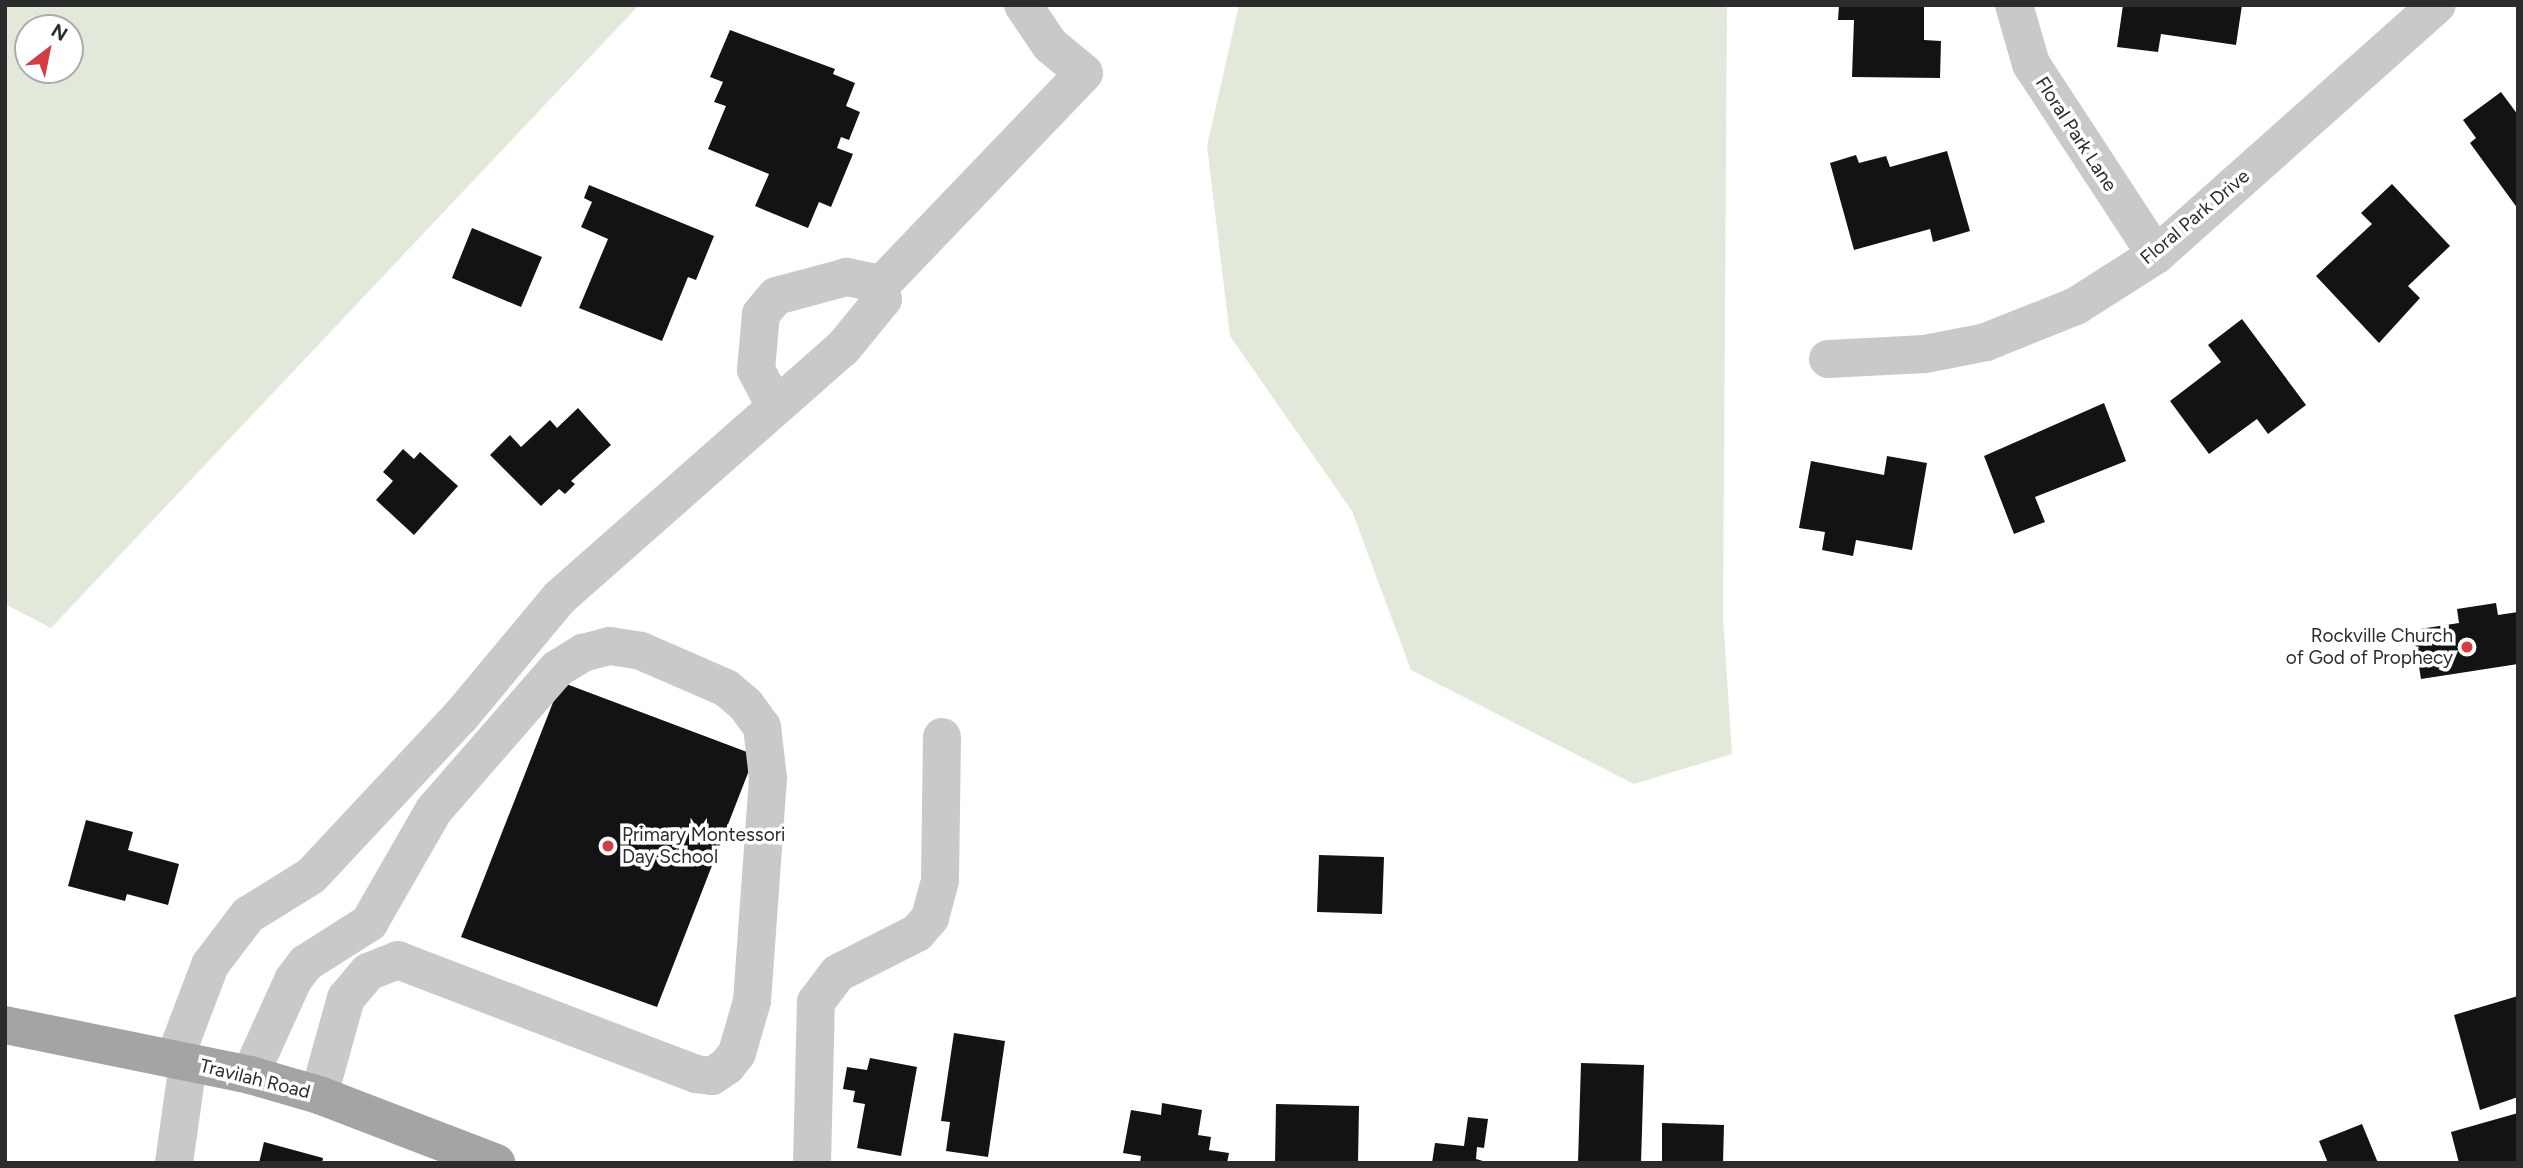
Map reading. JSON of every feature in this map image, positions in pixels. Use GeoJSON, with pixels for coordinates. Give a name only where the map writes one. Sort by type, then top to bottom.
{"type":"FeatureCollection","features":[{"type":"Feature","properties":{"kind":"main road","name":"Travilah Road"},"geometry":{"type":"LineString","coordinates":[[5,1025],[250,1075],[319,1095],[496,1163]]}},
{"type":"Feature","properties":{"kind":"street"},"geometry":{"type":"LineString","coordinates":[[877,289],[1084,72],[1050,45],[1023,5]]}},
{"type":"Feature","properties":{"kind":"street","name":"Floral Park Lane"},"geometry":{"type":"LineString","coordinates":[[2014,5],[2031,64],[2156,255]]}},
{"type":"Feature","properties":{"kind":"street","name":"Floral Park Drive"},"geometry":{"type":"LineString","coordinates":[[1828,359],[1925,354],[1986,342],[2076,306],[2156,255],[2437,5]]}},
{"type":"Feature","properties":{"kind":"street"},"geometry":{"type":"LineString","coordinates":[[174,1163],[181,1061],[210,965],[248,915],[311,876],[460,717],[559,598],[775,405],[843,348],[883,299],[872,282],[847,277],[776,296],[761,314],[756,370],[775,405]]}},
{"type":"Feature","properties":{"kind":"street"},"geometry":{"type":"LineString","coordinates":[[250,1075],[293,980],[306,963],[369,923],[383,906],[434,810],[557,669],[583,653],[610,646],[631,649],[726,688],[746,705],[762,727],[768,778],[752,1000],[737,1053],[727,1066],[712,1076],[695,1074],[398,960],[368,972],[346,999],[319,1095]]}},
{"type":"Feature","properties":{"kind":"street"},"geometry":{"type":"LineString","coordinates":[[812,1163],[816,1002],[838,972],[917,933],[930,918],[940,880],[942,737]]}},
{"type":"Feature","properties":{"kind":"shaded area"},"geometry":{"type":"Polygon","coordinates":[[[5,5],[639,5],[51,628],[5,604],[5,5]]]}},
{"type":"Feature","properties":{"kind":"shaded area"},"geometry":{"type":"Polygon","coordinates":[[[1239,5],[1727,5],[1723,617],[1732,754],[1634,784],[1411,670],[1352,511],[1230,336],[1207,146],[1239,5]]]}},
{"type":"Feature","properties":{"kind":"building"},"geometry":{"type":"Polygon","coordinates":[[[1839,5],[1924,5],[1924,40],[1941,41],[1940,78],[1852,77],[1854,20],[1838,20],[1839,5]]]}},
{"type":"Feature","properties":{"kind":"building"},"geometry":{"type":"Polygon","coordinates":[[[2123,5],[2242,5],[2236,45],[2161,34],[2158,52],[2117,47],[2123,5]]]}},
{"type":"Feature","properties":{"kind":"building"},"geometry":{"type":"Polygon","coordinates":[[[730,30],[835,69],[833,74],[855,83],[846,106],[860,112],[849,140],[841,137],[837,148],[853,154],[831,207],[819,202],[808,228],[755,206],[769,174],[708,149],[726,106],[714,102],[723,82],[710,77],[730,30]]]}},
{"type":"Feature","properties":{"kind":"building"},"geometry":{"type":"Polygon","coordinates":[[[2501,92],[2518,115],[2518,209],[2470,143],[2476,138],[2463,120],[2501,92]]]}},
{"type":"Feature","properties":{"kind":"building"},"geometry":{"type":"Polygon","coordinates":[[[1947,151],[1970,231],[1933,242],[1930,229],[1854,250],[1830,163],[1856,155],[1859,163],[1886,156],[1890,167],[1947,151]]]}},
{"type":"Feature","properties":{"kind":"building"},"geometry":{"type":"Polygon","coordinates":[[[2392,184],[2450,246],[2408,286],[2420,298],[2379,343],[2316,276],[2372,224],[2361,213],[2392,184]]]}},
{"type":"Feature","properties":{"kind":"building"},"geometry":{"type":"Polygon","coordinates":[[[589,185],[714,236],[696,280],[688,277],[662,341],[579,308],[608,239],[581,227],[592,202],[584,198],[589,185]]]}},
{"type":"Feature","properties":{"kind":"building"},"geometry":{"type":"Polygon","coordinates":[[[472,228],[542,257],[521,307],[452,278],[472,228]]]}},
{"type":"Feature","properties":{"kind":"building"},"geometry":{"type":"Polygon","coordinates":[[[2242,319],[2306,405],[2268,434],[2257,419],[2209,454],[2170,401],[2221,362],[2208,345],[2242,319]]]}},
{"type":"Feature","properties":{"kind":"building"},"geometry":{"type":"Polygon","coordinates":[[[2104,403],[2126,461],[2035,497],[2045,522],[2014,534],[1984,456],[2104,403]]]}},
{"type":"Feature","properties":{"kind":"building"},"geometry":{"type":"Polygon","coordinates":[[[578,408],[611,445],[571,481],[575,484],[565,494],[559,489],[541,506],[490,455],[510,435],[521,447],[550,420],[557,428],[578,408]]]}},
{"type":"Feature","properties":{"kind":"building"},"geometry":{"type":"Polygon","coordinates":[[[403,449],[414,459],[420,452],[458,486],[414,535],[376,500],[393,481],[383,472],[403,449]]]}},
{"type":"Feature","properties":{"kind":"building"},"geometry":{"type":"Polygon","coordinates":[[[1887,456],[1927,463],[1912,550],[1856,540],[1853,556],[1822,550],[1825,532],[1799,528],[1811,461],[1884,475],[1887,456]]]}},
{"type":"Feature","properties":{"kind":"building","name":"Rockville Church of God of Prophecy"},"geometry":{"type":"Polygon","coordinates":[[[2496,603],[2498,615],[2518,612],[2518,664],[2421,679],[2413,630],[2459,623],[2457,609],[2496,603]]]}},
{"type":"Feature","properties":{"kind":"building","name":"Primary Montessori Day School"},"geometry":{"type":"Polygon","coordinates":[[[561,682],[755,755],[657,1007],[461,937],[561,682]]]}},
{"type":"Feature","properties":{"kind":"building"},"geometry":{"type":"Polygon","coordinates":[[[86,820],[133,832],[128,850],[179,864],[168,905],[127,894],[125,901],[68,886],[86,820]]]}},
{"type":"Feature","properties":{"kind":"building"},"geometry":{"type":"Polygon","coordinates":[[[1319,855],[1384,857],[1382,914],[1317,912],[1319,855]]]}},
{"type":"Feature","properties":{"kind":"building"},"geometry":{"type":"Polygon","coordinates":[[[2518,996],[2518,1097],[2480,1110],[2454,1015],[2518,996]]]}},
{"type":"Feature","properties":{"kind":"building"},"geometry":{"type":"Polygon","coordinates":[[[954,1033],[1005,1041],[988,1157],[946,1151],[950,1122],[941,1121],[954,1033]]]}},
{"type":"Feature","properties":{"kind":"building"},"geometry":{"type":"Polygon","coordinates":[[[870,1058],[917,1067],[901,1156],[857,1148],[865,1104],[853,1102],[855,1091],[843,1089],[847,1067],[867,1070],[870,1058]]]}},
{"type":"Feature","properties":{"kind":"building"},"geometry":{"type":"Polygon","coordinates":[[[1581,1063],[1644,1065],[1641,1163],[1578,1163],[1581,1063]]]}},
{"type":"Feature","properties":{"kind":"building"},"geometry":{"type":"Polygon","coordinates":[[[1162,1103],[1202,1110],[1198,1135],[1211,1137],[1209,1150],[1229,1153],[1227,1163],[1140,1163],[1141,1156],[1123,1153],[1131,1110],[1161,1115],[1162,1103]]]}},
{"type":"Feature","properties":{"kind":"building"},"geometry":{"type":"Polygon","coordinates":[[[1276,1104],[1359,1106],[1358,1163],[1275,1163],[1276,1104]]]}},
{"type":"Feature","properties":{"kind":"building"},"geometry":{"type":"Polygon","coordinates":[[[2518,1113],[2518,1163],[2459,1163],[2451,1132],[2518,1113]]]}},
{"type":"Feature","properties":{"kind":"building"},"geometry":{"type":"Polygon","coordinates":[[[1468,1117],[1488,1119],[1484,1148],[1477,1147],[1476,1159],[1490,1163],[1432,1163],[1435,1143],[1464,1146],[1468,1117]]]}},
{"type":"Feature","properties":{"kind":"building"},"geometry":{"type":"Polygon","coordinates":[[[1662,1123],[1724,1125],[1723,1163],[1662,1163],[1662,1123]]]}},
{"type":"Feature","properties":{"kind":"building"},"geometry":{"type":"Polygon","coordinates":[[[2362,1124],[2378,1163],[2328,1163],[2319,1141],[2362,1124]]]}},
{"type":"Feature","properties":{"kind":"building"},"geometry":{"type":"Polygon","coordinates":[[[264,1142],[323,1158],[322,1163],[259,1163],[264,1142]]]}},
{"type":"Feature","properties":{"kind":"place","name":"Rockville Church of God of Prophecy"},"geometry":{"type":"Point","coordinates":[2467,647]}},
{"type":"Feature","properties":{"kind":"place","name":"Primary Montessori Day School"},"geometry":{"type":"Point","coordinates":[608,846]}}]}
